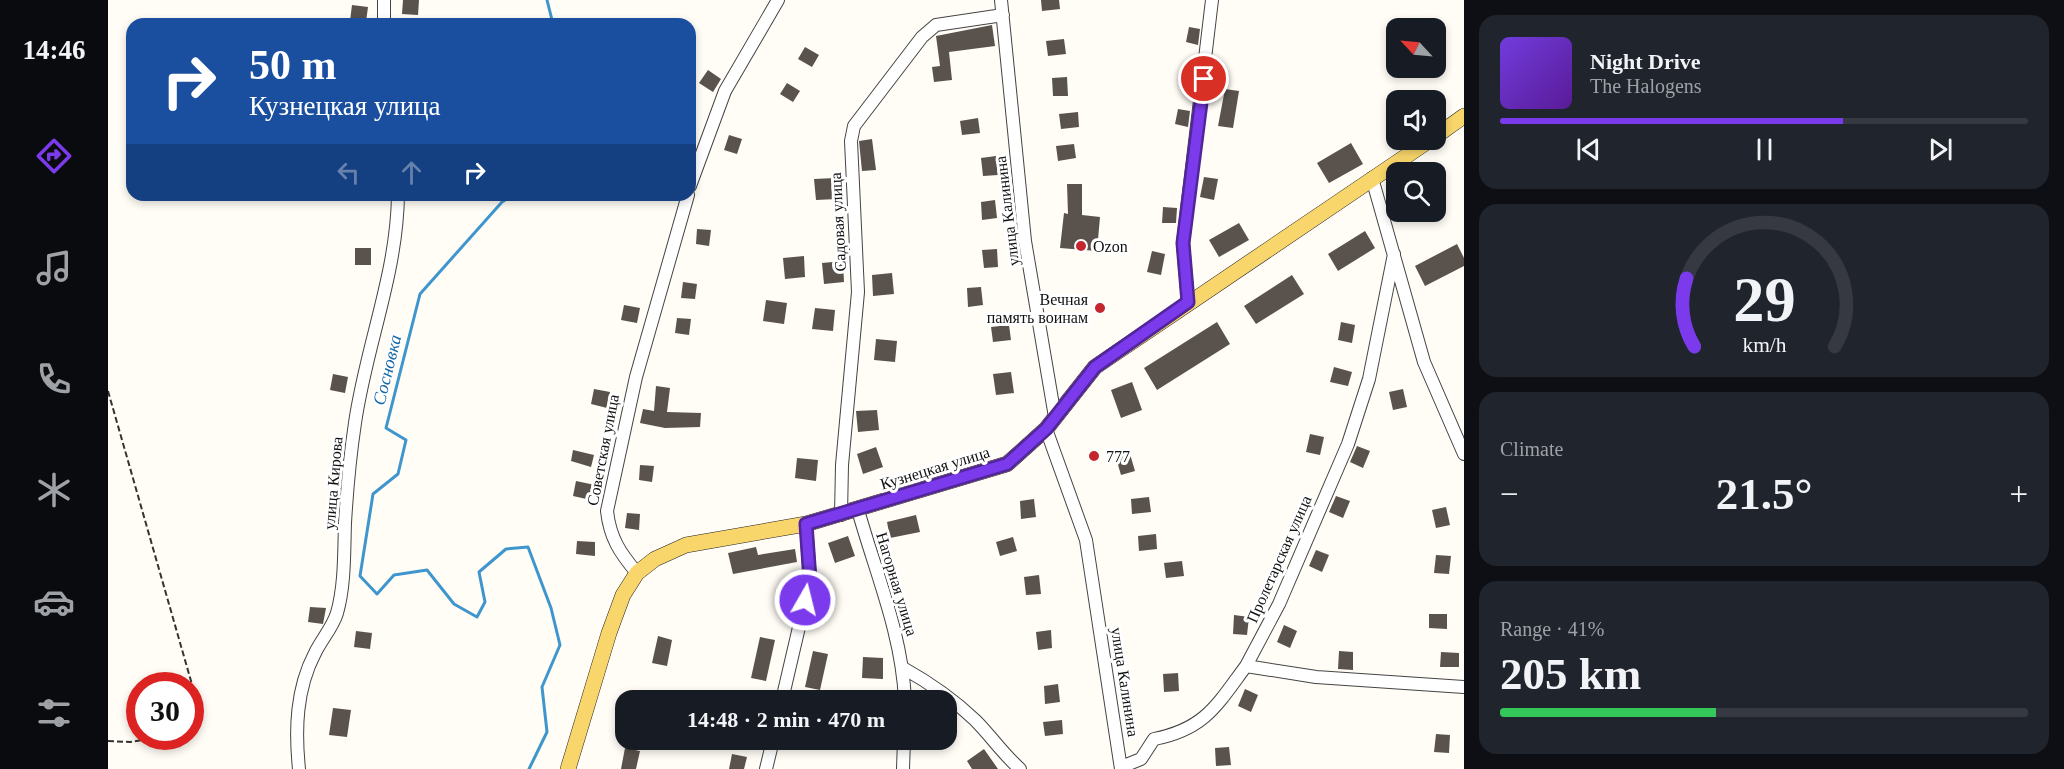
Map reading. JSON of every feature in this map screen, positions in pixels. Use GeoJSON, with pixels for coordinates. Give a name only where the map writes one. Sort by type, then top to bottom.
{"type":"FeatureCollection","features":[{"type":"Feature","properties":{"kind":"main road"},"geometry":{"type":"LineString","coordinates":[[1446,129],[1464,116]]}},
{"type":"Feature","properties":{"kind":"main road","name":"Кузнецкая улица"},"geometry":{"type":"LineString","coordinates":[[638,573],[654,559],[686,545],[806,524],[1007,464],[1051,423],[1095,367],[1415,150]]}},
{"type":"Feature","properties":{"kind":"main road"},"geometry":{"type":"LineString","coordinates":[[567,769],[609,633],[623,595],[638,573]]}},
{"type":"Feature","properties":{"kind":"street"},"geometry":{"type":"LineString","coordinates":[[384,0],[384,18]]}},
{"type":"Feature","properties":{"kind":"street"},"geometry":{"type":"LineString","coordinates":[[696,170],[725,91],[778,0]]}},
{"type":"Feature","properties":{"kind":"street","name":"улица Калинина"},"geometry":{"type":"LineString","coordinates":[[1001,0],[1025,241],[1051,423],[1086,540],[1121,768]]}},
{"type":"Feature","properties":{"kind":"street"},"geometry":{"type":"LineString","coordinates":[[1188,302],[1183,243],[1212,0]]}},
{"type":"Feature","properties":{"kind":"street","name":"Садовая улица"},"geometry":{"type":"LineString","coordinates":[[841,515],[842,465],[858,292],[851,141],[854,126],[922,37],[936,25],[1003,15]]}},
{"type":"Feature","properties":{"kind":"street","name":"Пролетарская улица"},"geometry":{"type":"LineString","coordinates":[[1372,178],[1424,362],[1464,454]]}},
{"type":"Feature","properties":{"kind":"street","name":"улица Кирова"},"geometry":{"type":"LineString","coordinates":[[299,769],[296,741],[300,694],[313,655],[336,615],[343,567],[349,467],[360,387],[388,282],[398,221],[398,201]]}},
{"type":"Feature","properties":{"kind":"street","name":"Советская улица"},"geometry":{"type":"LineString","coordinates":[[638,573],[621,553],[610,533],[607,511],[636,377],[686,201]]}},
{"type":"Feature","properties":{"kind":"street","name":"Пролетарская улица"},"geometry":{"type":"LineString","coordinates":[[1121,768],[1141,759],[1154,739],[1178,735],[1206,718],[1246,666],[1279,604],[1348,444],[1369,379],[1394,254]]}},
{"type":"Feature","properties":{"kind":"street","name":"Нагорная улица"},"geometry":{"type":"LineString","coordinates":[[858,510],[891,613],[903,668],[904,690]]}},
{"type":"Feature","properties":{"kind":"street"},"geometry":{"type":"LineString","coordinates":[[784,690],[810,580],[806,524]]}},
{"type":"Feature","properties":{"kind":"street"},"geometry":{"type":"LineString","coordinates":[[1246,666],[1316,677],[1464,687]]}},
{"type":"Feature","properties":{"kind":"street"},"geometry":{"type":"LineString","coordinates":[[903,668],[948,695],[978,722],[1000,751],[1020,769]]}},
{"type":"Feature","properties":{"kind":"street"},"geometry":{"type":"LineString","coordinates":[[766,769],[771,750]]}},
{"type":"Feature","properties":{"kind":"street"},"geometry":{"type":"LineString","coordinates":[[903,769],[904,750]]}},
{"type":"Feature","properties":{"kind":"path"},"geometry":{"type":"LineString","coordinates":[[108,391],[188,672]]}},
{"type":"Feature","properties":{"kind":"path"},"geometry":{"type":"LineString","coordinates":[[108,741],[126,742]]}},
{"type":"Feature","properties":{"kind":"building"},"geometry":{"type":"Polygon","coordinates":[[[403,0],[419,0],[418,15],[402,14],[403,0]]]}},
{"type":"Feature","properties":{"kind":"building"},"geometry":{"type":"Polygon","coordinates":[[[1041,0],[1059,0],[1060,9],[1042,11],[1041,0]]]}},
{"type":"Feature","properties":{"kind":"building"},"geometry":{"type":"Polygon","coordinates":[[[352,5],[368,7],[367,18],[350,18],[352,5]]]}},
{"type":"Feature","properties":{"kind":"building"},"geometry":{"type":"Polygon","coordinates":[[[992,25],[995,46],[949,52],[952,80],[934,82],[932,67],[940,66],[936,36],[992,25]]]}},
{"type":"Feature","properties":{"kind":"building"},"geometry":{"type":"Polygon","coordinates":[[[1189,27],[1200,29],[1198,45],[1186,42],[1189,27]]]}},
{"type":"Feature","properties":{"kind":"building"},"geometry":{"type":"Polygon","coordinates":[[[1064,39],[1066,54],[1048,56],[1046,41],[1064,39]]]}},
{"type":"Feature","properties":{"kind":"building"},"geometry":{"type":"Polygon","coordinates":[[[805,47],[819,55],[812,67],[798,59],[805,47]]]}},
{"type":"Feature","properties":{"kind":"building"},"geometry":{"type":"Polygon","coordinates":[[[708,70],[721,79],[713,92],[699,83],[708,70]]]}},
{"type":"Feature","properties":{"kind":"building"},"geometry":{"type":"Polygon","coordinates":[[[1067,77],[1068,96],[1053,96],[1052,78],[1067,77]]]}},
{"type":"Feature","properties":{"kind":"building"},"geometry":{"type":"Polygon","coordinates":[[[787,83],[800,91],[793,102],[780,94],[787,83]]]}},
{"type":"Feature","properties":{"kind":"building"},"geometry":{"type":"Polygon","coordinates":[[[1225,89],[1239,91],[1233,128],[1218,126],[1225,89]]]}},
{"type":"Feature","properties":{"kind":"building"},"geometry":{"type":"Polygon","coordinates":[[[1178,109],[1190,111],[1188,127],[1175,124],[1178,109]]]}},
{"type":"Feature","properties":{"kind":"building"},"geometry":{"type":"Polygon","coordinates":[[[1078,112],[1079,127],[1061,129],[1059,114],[1078,112]]]}},
{"type":"Feature","properties":{"kind":"building"},"geometry":{"type":"Polygon","coordinates":[[[978,118],[980,133],[962,135],[960,121],[978,118]]]}},
{"type":"Feature","properties":{"kind":"building"},"geometry":{"type":"Polygon","coordinates":[[[729,135],[742,139],[737,154],[724,150],[729,135]]]}},
{"type":"Feature","properties":{"kind":"building"},"geometry":{"type":"Polygon","coordinates":[[[872,139],[876,170],[862,171],[859,141],[872,139]]]}},
{"type":"Feature","properties":{"kind":"building"},"geometry":{"type":"Polygon","coordinates":[[[1351,143],[1363,164],[1329,183],[1317,163],[1351,143]]]}},
{"type":"Feature","properties":{"kind":"building"},"geometry":{"type":"Polygon","coordinates":[[[1074,144],[1076,158],[1058,161],[1056,146],[1074,144]]]}},
{"type":"Feature","properties":{"kind":"building"},"geometry":{"type":"Polygon","coordinates":[[[996,156],[998,175],[983,176],[981,158],[996,156]]]}},
{"type":"Feature","properties":{"kind":"building"},"geometry":{"type":"Polygon","coordinates":[[[1204,177],[1218,179],[1214,200],[1200,197],[1204,177]]]}},
{"type":"Feature","properties":{"kind":"building"},"geometry":{"type":"Polygon","coordinates":[[[835,178],[837,199],[816,200],[814,179],[835,178]]]}},
{"type":"Feature","properties":{"kind":"building"},"geometry":{"type":"Polygon","coordinates":[[[1067,184],[1082,184],[1082,215],[1100,217],[1097,251],[1060,248],[1064,213],[1068,214],[1067,184]]]}},
{"type":"Feature","properties":{"kind":"building"},"geometry":{"type":"Polygon","coordinates":[[[995,200],[997,218],[982,220],[981,202],[995,200]]]}},
{"type":"Feature","properties":{"kind":"building"},"geometry":{"type":"Polygon","coordinates":[[[1163,207],[1177,208],[1176,223],[1162,223],[1163,207]]]}},
{"type":"Feature","properties":{"kind":"building"},"geometry":{"type":"Polygon","coordinates":[[[1239,223],[1249,240],[1219,257],[1209,240],[1239,223]]]}},
{"type":"Feature","properties":{"kind":"building"},"geometry":{"type":"Polygon","coordinates":[[[697,229],[711,230],[709,246],[696,244],[697,229]]]}},
{"type":"Feature","properties":{"kind":"building"},"geometry":{"type":"Polygon","coordinates":[[[1365,231],[1375,248],[1338,271],[1328,254],[1365,231]]]}},
{"type":"Feature","properties":{"kind":"building"},"geometry":{"type":"Polygon","coordinates":[[[1457,244],[1464,258],[1464,266],[1425,286],[1415,266],[1457,244]]]}},
{"type":"Feature","properties":{"kind":"building"},"geometry":{"type":"Polygon","coordinates":[[[355,248],[371,248],[371,265],[355,265],[355,248]]]}},
{"type":"Feature","properties":{"kind":"building"},"geometry":{"type":"Polygon","coordinates":[[[997,249],[998,267],[984,268],[982,250],[997,249]]]}},
{"type":"Feature","properties":{"kind":"building"},"geometry":{"type":"Polygon","coordinates":[[[1152,251],[1165,254],[1161,275],[1147,272],[1152,251]]]}},
{"type":"Feature","properties":{"kind":"building"},"geometry":{"type":"Polygon","coordinates":[[[804,256],[805,277],[785,279],[783,258],[804,256]]]}},
{"type":"Feature","properties":{"kind":"building"},"geometry":{"type":"Polygon","coordinates":[[[843,261],[844,282],[824,284],[822,263],[843,261]]]}},
{"type":"Feature","properties":{"kind":"building"},"geometry":{"type":"Polygon","coordinates":[[[892,273],[894,294],[873,296],[872,275],[892,273]]]}},
{"type":"Feature","properties":{"kind":"building"},"geometry":{"type":"Polygon","coordinates":[[[1292,275],[1304,294],[1256,324],[1244,306],[1292,275]]]}},
{"type":"Feature","properties":{"kind":"building"},"geometry":{"type":"Polygon","coordinates":[[[683,282],[697,284],[695,299],[681,298],[683,282]]]}},
{"type":"Feature","properties":{"kind":"building"},"geometry":{"type":"Polygon","coordinates":[[[981,287],[983,305],[968,307],[967,288],[981,287]]]}},
{"type":"Feature","properties":{"kind":"building"},"geometry":{"type":"Polygon","coordinates":[[[766,300],[787,303],[784,324],[763,321],[766,300]]]}},
{"type":"Feature","properties":{"kind":"building"},"geometry":{"type":"Polygon","coordinates":[[[624,305],[640,308],[637,323],[621,320],[624,305]]]}},
{"type":"Feature","properties":{"kind":"building"},"geometry":{"type":"Polygon","coordinates":[[[815,308],[835,310],[833,331],[812,329],[815,308]]]}},
{"type":"Feature","properties":{"kind":"building"},"geometry":{"type":"Polygon","coordinates":[[[677,318],[691,319],[689,335],[675,333],[677,318]]]}},
{"type":"Feature","properties":{"kind":"building"},"geometry":{"type":"Polygon","coordinates":[[[1217,322],[1230,344],[1157,390],[1144,368],[1217,322]]]}},
{"type":"Feature","properties":{"kind":"building"},"geometry":{"type":"Polygon","coordinates":[[[1341,322],[1355,325],[1352,343],[1338,340],[1341,322]]]}},
{"type":"Feature","properties":{"kind":"building"},"geometry":{"type":"Polygon","coordinates":[[[1009,325],[1011,340],[993,342],[991,327],[1009,325]]]}},
{"type":"Feature","properties":{"kind":"building"},"geometry":{"type":"Polygon","coordinates":[[[876,339],[897,341],[895,362],[874,360],[876,339]]]}},
{"type":"Feature","properties":{"kind":"building"},"geometry":{"type":"Polygon","coordinates":[[[1334,367],[1352,372],[1348,386],[1330,382],[1334,367]]]}},
{"type":"Feature","properties":{"kind":"building"},"geometry":{"type":"Polygon","coordinates":[[[1011,372],[1014,393],[996,395],[993,374],[1011,372]]]}},
{"type":"Feature","properties":{"kind":"building"},"geometry":{"type":"Polygon","coordinates":[[[333,374],[348,377],[345,393],[330,390],[333,374]]]}},
{"type":"Feature","properties":{"kind":"building"},"geometry":{"type":"Polygon","coordinates":[[[1132,382],[1142,410],[1121,418],[1111,390],[1132,382]]]}},
{"type":"Feature","properties":{"kind":"building"},"geometry":{"type":"Polygon","coordinates":[[[656,386],[670,388],[667,412],[701,413],[700,427],[665,428],[640,423],[643,409],[654,411],[656,386]]]}},
{"type":"Feature","properties":{"kind":"building"},"geometry":{"type":"Polygon","coordinates":[[[594,389],[610,392],[607,408],[591,404],[594,389]]]}},
{"type":"Feature","properties":{"kind":"building"},"geometry":{"type":"Polygon","coordinates":[[[1403,389],[1407,407],[1393,410],[1389,392],[1403,389]]]}},
{"type":"Feature","properties":{"kind":"building"},"geometry":{"type":"Polygon","coordinates":[[[877,410],[879,430],[858,432],[856,411],[877,410]]]}},
{"type":"Feature","properties":{"kind":"building"},"geometry":{"type":"Polygon","coordinates":[[[1310,434],[1324,437],[1320,455],[1306,452],[1310,434]]]}},
{"type":"Feature","properties":{"kind":"building"},"geometry":{"type":"Polygon","coordinates":[[[1357,446],[1370,451],[1363,468],[1350,462],[1357,446]]]}},
{"type":"Feature","properties":{"kind":"building"},"geometry":{"type":"Polygon","coordinates":[[[876,447],[883,467],[863,474],[857,454],[876,447]]]}},
{"type":"Feature","properties":{"kind":"building"},"geometry":{"type":"Polygon","coordinates":[[[573,450],[594,455],[591,467],[571,461],[573,450]]]}},
{"type":"Feature","properties":{"kind":"building"},"geometry":{"type":"Polygon","coordinates":[[[1130,454],[1135,471],[1121,475],[1116,458],[1130,454]]]}},
{"type":"Feature","properties":{"kind":"building"},"geometry":{"type":"Polygon","coordinates":[[[797,458],[818,460],[816,481],[795,478],[797,458]]]}},
{"type":"Feature","properties":{"kind":"building"},"geometry":{"type":"Polygon","coordinates":[[[640,465],[654,466],[652,482],[639,480],[640,465]]]}},
{"type":"Feature","properties":{"kind":"building"},"geometry":{"type":"Polygon","coordinates":[[[576,481],[595,485],[591,500],[573,496],[576,481]]]}},
{"type":"Feature","properties":{"kind":"building"},"geometry":{"type":"Polygon","coordinates":[[[1336,496],[1350,501],[1343,518],[1329,512],[1336,496]]]}},
{"type":"Feature","properties":{"kind":"building"},"geometry":{"type":"Polygon","coordinates":[[[1149,497],[1151,512],[1132,514],[1131,499],[1149,497]]]}},
{"type":"Feature","properties":{"kind":"building"},"geometry":{"type":"Polygon","coordinates":[[[1034,499],[1036,517],[1021,519],[1020,501],[1034,499]]]}},
{"type":"Feature","properties":{"kind":"building"},"geometry":{"type":"Polygon","coordinates":[[[1446,507],[1450,525],[1436,528],[1432,510],[1446,507]]]}},
{"type":"Feature","properties":{"kind":"building"},"geometry":{"type":"Polygon","coordinates":[[[627,513],[640,514],[639,530],[625,528],[627,513]]]}},
{"type":"Feature","properties":{"kind":"building"},"geometry":{"type":"Polygon","coordinates":[[[916,515],[920,532],[890,538],[887,522],[916,515]]]}},
{"type":"Feature","properties":{"kind":"building"},"geometry":{"type":"Polygon","coordinates":[[[1156,534],[1157,549],[1139,551],[1138,536],[1156,534]]]}},
{"type":"Feature","properties":{"kind":"building"},"geometry":{"type":"Polygon","coordinates":[[[848,536],[855,556],[835,563],[828,543],[848,536]]]}},
{"type":"Feature","properties":{"kind":"building"},"geometry":{"type":"Polygon","coordinates":[[[1013,537],[1017,551],[1000,556],[996,542],[1013,537]]]}},
{"type":"Feature","properties":{"kind":"building"},"geometry":{"type":"Polygon","coordinates":[[[577,541],[595,542],[595,556],[576,554],[577,541]]]}},
{"type":"Feature","properties":{"kind":"building"},"geometry":{"type":"Polygon","coordinates":[[[756,547],[758,555],[795,549],[797,562],[733,574],[728,553],[756,547]]]}},
{"type":"Feature","properties":{"kind":"building"},"geometry":{"type":"Polygon","coordinates":[[[1316,550],[1329,555],[1322,572],[1309,566],[1316,550]]]}},
{"type":"Feature","properties":{"kind":"building"},"geometry":{"type":"Polygon","coordinates":[[[1436,555],[1451,556],[1449,574],[1434,573],[1436,555]]]}},
{"type":"Feature","properties":{"kind":"building"},"geometry":{"type":"Polygon","coordinates":[[[1182,561],[1184,576],[1166,578],[1164,563],[1182,561]]]}},
{"type":"Feature","properties":{"kind":"building"},"geometry":{"type":"Polygon","coordinates":[[[1039,575],[1041,594],[1026,595],[1024,577],[1039,575]]]}},
{"type":"Feature","properties":{"kind":"building"},"geometry":{"type":"Polygon","coordinates":[[[310,607],[326,608],[323,624],[308,622],[310,607]]]}},
{"type":"Feature","properties":{"kind":"building"},"geometry":{"type":"Polygon","coordinates":[[[1429,614],[1447,614],[1447,629],[1429,628],[1429,614]]]}},
{"type":"Feature","properties":{"kind":"building"},"geometry":{"type":"Polygon","coordinates":[[[1234,615],[1249,617],[1247,635],[1233,634],[1234,615]]]}},
{"type":"Feature","properties":{"kind":"building"},"geometry":{"type":"Polygon","coordinates":[[[1284,625],[1297,631],[1290,648],[1277,642],[1284,625]]]}},
{"type":"Feature","properties":{"kind":"building"},"geometry":{"type":"Polygon","coordinates":[[[1051,630],[1052,648],[1038,650],[1036,632],[1051,630]]]}},
{"type":"Feature","properties":{"kind":"building"},"geometry":{"type":"Polygon","coordinates":[[[356,631],[372,633],[370,649],[354,647],[356,631]]]}},
{"type":"Feature","properties":{"kind":"building"},"geometry":{"type":"Polygon","coordinates":[[[658,636],[672,640],[667,666],[652,663],[658,636]]]}},
{"type":"Feature","properties":{"kind":"building"},"geometry":{"type":"Polygon","coordinates":[[[760,637],[775,640],[766,681],[751,678],[760,637]]]}},
{"type":"Feature","properties":{"kind":"building"},"geometry":{"type":"Polygon","coordinates":[[[813,651],[828,654],[820,690],[805,687],[813,651]]]}},
{"type":"Feature","properties":{"kind":"building"},"geometry":{"type":"Polygon","coordinates":[[[1339,651],[1353,652],[1353,670],[1338,669],[1339,651]]]}},
{"type":"Feature","properties":{"kind":"building"},"geometry":{"type":"Polygon","coordinates":[[[1441,652],[1459,653],[1459,667],[1440,667],[1441,652]]]}},
{"type":"Feature","properties":{"kind":"building"},"geometry":{"type":"Polygon","coordinates":[[[863,657],[883,658],[883,679],[862,678],[863,657]]]}},
{"type":"Feature","properties":{"kind":"building"},"geometry":{"type":"Polygon","coordinates":[[[1178,673],[1179,691],[1164,692],[1163,674],[1178,673]]]}},
{"type":"Feature","properties":{"kind":"building"},"geometry":{"type":"Polygon","coordinates":[[[1058,684],[1060,702],[1045,704],[1044,686],[1058,684]]]}},
{"type":"Feature","properties":{"kind":"building"},"geometry":{"type":"Polygon","coordinates":[[[1245,689],[1258,695],[1251,712],[1238,706],[1245,689]]]}},
{"type":"Feature","properties":{"kind":"building"},"geometry":{"type":"Polygon","coordinates":[[[333,708],[351,710],[347,737],[329,735],[333,708]]]}},
{"type":"Feature","properties":{"kind":"building"},"geometry":{"type":"Polygon","coordinates":[[[1062,720],[1063,734],[1045,736],[1043,722],[1062,720]]]}},
{"type":"Feature","properties":{"kind":"building"},"geometry":{"type":"Polygon","coordinates":[[[1436,734],[1450,735],[1449,753],[1434,752],[1436,734]]]}},
{"type":"Feature","properties":{"kind":"building"},"geometry":{"type":"Polygon","coordinates":[[[1229,747],[1231,765],[1216,766],[1215,748],[1229,747]]]}},
{"type":"Feature","properties":{"kind":"building"},"geometry":{"type":"Polygon","coordinates":[[[984,749],[998,769],[972,769],[967,761],[984,749]]]}},
{"type":"Feature","properties":{"kind":"building"},"geometry":{"type":"Polygon","coordinates":[[[625,750],[640,751],[636,769],[621,769],[625,750]]]}},
{"type":"Feature","properties":{"kind":"building"},"geometry":{"type":"Polygon","coordinates":[[[732,754],[747,757],[744,769],[729,769],[732,754]]]}},
{"type":"Feature","properties":{"kind":"waterway","name":"Сосновка"},"geometry":{"type":"LineString","coordinates":[[547,0],[552,18]]}},
{"type":"Feature","properties":{"kind":"waterway","name":"Сосновка"},"geometry":{"type":"LineString","coordinates":[[504,201],[420,294],[386,428],[406,440],[398,474],[373,494],[360,576],[377,594],[394,575],[427,570],[454,604],[477,617],[485,602],[479,572],[506,549],[528,547],[551,608],[560,645],[542,687],[547,732],[529,769]]}},
{"type":"Feature","properties":{"kind":"place","name":"Ozon"},"geometry":{"type":"Point","coordinates":[1081,246]}},
{"type":"Feature","properties":{"kind":"place","name":"Вечная память воинам"},"geometry":{"type":"Point","coordinates":[1100,308]}},
{"type":"Feature","properties":{"kind":"place","name":"777"},"geometry":{"type":"Point","coordinates":[1094,456]}},
{"type":"Feature","properties":{"kind":"route"},"geometry":{"type":"LineString","coordinates":[[805,600],[810,580],[806,524],[1007,464],[1046,429],[1095,367],[1188,302],[1183,243],[1204,79]]}}]}
